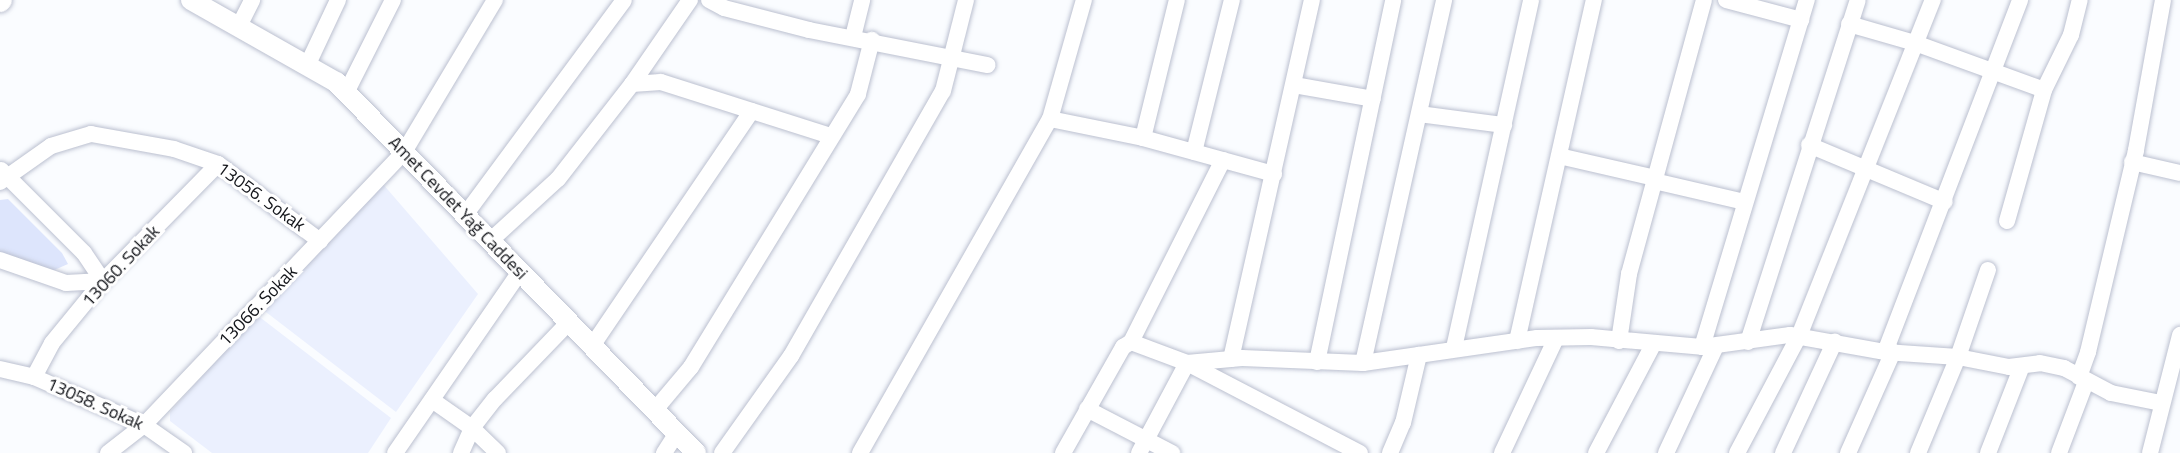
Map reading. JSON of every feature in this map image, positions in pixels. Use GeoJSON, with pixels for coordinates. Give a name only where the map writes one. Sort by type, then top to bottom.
{"type":"FeatureCollection","features":[{"type":"Feature","properties":{"kind":"street","name":"Amet Cevdet Yağ Caddesi"},"geometry":{"type":"LineString","coordinates":[[191,0],[307,66],[346,93],[696,453]]}},
{"type":"Feature","properties":{"kind":"street"},"geometry":{"type":"LineString","coordinates":[[239,26],[252,0]]}},
{"type":"Feature","properties":{"kind":"street"},"geometry":{"type":"LineString","coordinates":[[307,66],[338,0]]}},
{"type":"Feature","properties":{"kind":"street"},"geometry":{"type":"LineString","coordinates":[[346,93],[393,0]]}},
{"type":"Feature","properties":{"kind":"street","name":"13066. Sokak"},"geometry":{"type":"LineString","coordinates":[[108,453],[144,425],[404,152],[495,0]]}},
{"type":"Feature","properties":{"kind":"street"},"geometry":{"type":"LineString","coordinates":[[465,215],[624,0]]}},
{"type":"Feature","properties":{"kind":"street"},"geometry":{"type":"LineString","coordinates":[[490,240],[558,179],[632,84],[690,0]]}},
{"type":"Feature","properties":{"kind":"street"},"geometry":{"type":"LineString","coordinates":[[709,0],[723,8],[798,27],[872,39],[988,65]]}},
{"type":"Feature","properties":{"kind":"street"},"geometry":{"type":"LineString","coordinates":[[853,37],[862,0]]}},
{"type":"Feature","properties":{"kind":"street"},"geometry":{"type":"LineString","coordinates":[[722,453],[790,356],[926,123],[943,91],[966,0]]}},
{"type":"Feature","properties":{"kind":"street"},"geometry":{"type":"LineString","coordinates":[[860,453],[1050,119],[1084,0]]}},
{"type":"Feature","properties":{"kind":"street"},"geometry":{"type":"LineString","coordinates":[[1143,138],[1177,0]]}},
{"type":"Feature","properties":{"kind":"street"},"geometry":{"type":"LineString","coordinates":[[1194,152],[1232,0]]}},
{"type":"Feature","properties":{"kind":"street"},"geometry":{"type":"LineString","coordinates":[[1231,359],[1275,174],[1312,0]]}},
{"type":"Feature","properties":{"kind":"street"},"geometry":{"type":"LineString","coordinates":[[1317,362],[1394,0]]}},
{"type":"Feature","properties":{"kind":"street"},"geometry":{"type":"LineString","coordinates":[[1363,363],[1444,0]]}},
{"type":"Feature","properties":{"kind":"street"},"geometry":{"type":"LineString","coordinates":[[1454,348],[1531,0]]}},
{"type":"Feature","properties":{"kind":"street"},"geometry":{"type":"LineString","coordinates":[[1517,340],[1594,0]]}},
{"type":"Feature","properties":{"kind":"street"},"geometry":{"type":"LineString","coordinates":[[1619,341],[1629,273],[1704,0]]}},
{"type":"Feature","properties":{"kind":"street"},"geometry":{"type":"LineString","coordinates":[[1726,0],[1801,20]]}},
{"type":"Feature","properties":{"kind":"street"},"geometry":{"type":"LineString","coordinates":[[1666,453],[1709,346],[1745,202],[1807,0]]}},
{"type":"Feature","properties":{"kind":"street"},"geometry":{"type":"LineString","coordinates":[[1748,342],[1809,145],[1858,0]]}},
{"type":"Feature","properties":{"kind":"street"},"geometry":{"type":"LineString","coordinates":[[1737,453],[1799,336],[1933,0]]}},
{"type":"Feature","properties":{"kind":"street"},"geometry":{"type":"LineString","coordinates":[[1848,453],[1889,352],[2020,0]]}},
{"type":"Feature","properties":{"kind":"street"},"geometry":{"type":"LineString","coordinates":[[2007,221],[2044,90],[2072,35],[2080,0]]}},
{"type":"Feature","properties":{"kind":"street"},"geometry":{"type":"LineString","coordinates":[[2059,453],[2082,379],[2132,162],[2163,0]]}},
{"type":"Feature","properties":{"kind":"street"},"geometry":{"type":"LineString","coordinates":[[1849,24],[1915,43],[2044,90]]}},
{"type":"Feature","properties":{"kind":"street"},"geometry":{"type":"LineString","coordinates":[[654,411],[691,367],[830,136],[858,94],[872,39]]}},
{"type":"Feature","properties":{"kind":"street"},"geometry":{"type":"LineString","coordinates":[[632,84],[661,82],[830,136]]}},
{"type":"Feature","properties":{"kind":"street"},"geometry":{"type":"LineString","coordinates":[[1294,85],[1373,99]]}},
{"type":"Feature","properties":{"kind":"street"},"geometry":{"type":"LineString","coordinates":[[592,346],[752,111]]}},
{"type":"Feature","properties":{"kind":"street"},"geometry":{"type":"LineString","coordinates":[[1419,114],[1504,125]]}},
{"type":"Feature","properties":{"kind":"street"},"geometry":{"type":"LineString","coordinates":[[1050,119],[1143,138],[1275,174]]}},
{"type":"Feature","properties":{"kind":"street","name":"13056. Sokak"},"geometry":{"type":"LineString","coordinates":[[2,177],[51,146],[91,134],[174,149],[218,164],[320,241]]}},
{"type":"Feature","properties":{"kind":"street"},"geometry":{"type":"LineString","coordinates":[[1809,145],[1866,172],[1945,202]]}},
{"type":"Feature","properties":{"kind":"street"},"geometry":{"type":"LineString","coordinates":[[1559,156],[1745,202]]}},
{"type":"Feature","properties":{"kind":"street"},"geometry":{"type":"LineString","coordinates":[[1063,453],[1123,347],[1131,342],[1223,160]]}},
{"type":"Feature","properties":{"kind":"street"},"geometry":{"type":"LineString","coordinates":[[2132,162],[2180,173]]}},
{"type":"Feature","properties":{"kind":"street","name":"13060. Sokak"},"geometry":{"type":"LineString","coordinates":[[34,377],[52,344],[104,281],[218,164]]}},
{"type":"Feature","properties":{"kind":"street"},"geometry":{"type":"LineString","coordinates":[[2,177],[84,253],[104,281]]}},
{"type":"Feature","properties":{"kind":"street"},"geometry":{"type":"LineString","coordinates":[[0,260],[66,283],[104,281]]}},
{"type":"Feature","properties":{"kind":"street"},"geometry":{"type":"LineString","coordinates":[[1918,453],[1958,357],[1988,270]]}},
{"type":"Feature","properties":{"kind":"street"},"geometry":{"type":"LineString","coordinates":[[401,451],[432,400],[520,272]]}},
{"type":"Feature","properties":{"kind":"street"},"geometry":{"type":"LineString","coordinates":[[461,453],[472,428],[569,322]]}},
{"type":"Feature","properties":{"kind":"street"},"geometry":{"type":"LineString","coordinates":[[2150,453],[2180,335]]}},
{"type":"Feature","properties":{"kind":"street"},"geometry":{"type":"LineString","coordinates":[[1187,363],[1231,359],[1363,363],[1454,348],[1517,340],[1556,338],[1653,345],[1709,346],[1799,336],[1889,352],[1958,357],[1983,364],[2022,366],[2040,363],[2064,368],[2111,393],[2161,404]]}},
{"type":"Feature","properties":{"kind":"street"},"geometry":{"type":"LineString","coordinates":[[1502,453],[1556,338]]}},
{"type":"Feature","properties":{"kind":"street"},"geometry":{"type":"LineString","coordinates":[[1783,453],[1835,341]]}},
{"type":"Feature","properties":{"kind":"street"},"geometry":{"type":"LineString","coordinates":[[1131,342],[1187,363],[1360,453]]}},
{"type":"Feature","properties":{"kind":"street"},"geometry":{"type":"LineString","coordinates":[[1596,453],[1653,345]]}},
{"type":"Feature","properties":{"kind":"street"},"geometry":{"type":"LineString","coordinates":[[1390,453],[1403,423],[1419,355]]}},
{"type":"Feature","properties":{"kind":"street"},"geometry":{"type":"LineString","coordinates":[[1143,446],[1187,363]]}},
{"type":"Feature","properties":{"kind":"street"},"geometry":{"type":"LineString","coordinates":[[1988,453],[2022,366]]}},
{"type":"Feature","properties":{"kind":"street","name":"13058. Sokak"},"geometry":{"type":"LineString","coordinates":[[0,369],[34,377],[144,425],[184,453]]}},
{"type":"Feature","properties":{"kind":"street"},"geometry":{"type":"LineString","coordinates":[[432,400],[472,428],[498,453]]}},
{"type":"Feature","properties":{"kind":"street"},"geometry":{"type":"LineString","coordinates":[[1087,409],[1143,446],[1172,453]]}},
{"type":"Feature","properties":{"kind":"street"},"geometry":{"type":"LineString","coordinates":[[664,453],[677,433]]}},
{"type":"Feature","properties":{"kind":"shaded area"},"geometry":{"type":"Polygon","coordinates":[[[382,183],[478,294],[396,412],[262,309],[382,183]]]}},
{"type":"Feature","properties":{"kind":"shaded area"},"geometry":{"type":"Polygon","coordinates":[[[8,199],[62,253],[68,264],[52,271],[0,253],[0,200],[8,199]]]}},
{"type":"Feature","properties":{"kind":"shaded area"},"geometry":{"type":"Polygon","coordinates":[[[257,315],[391,418],[368,453],[212,453],[170,421],[170,412],[257,315]]]}}]}
